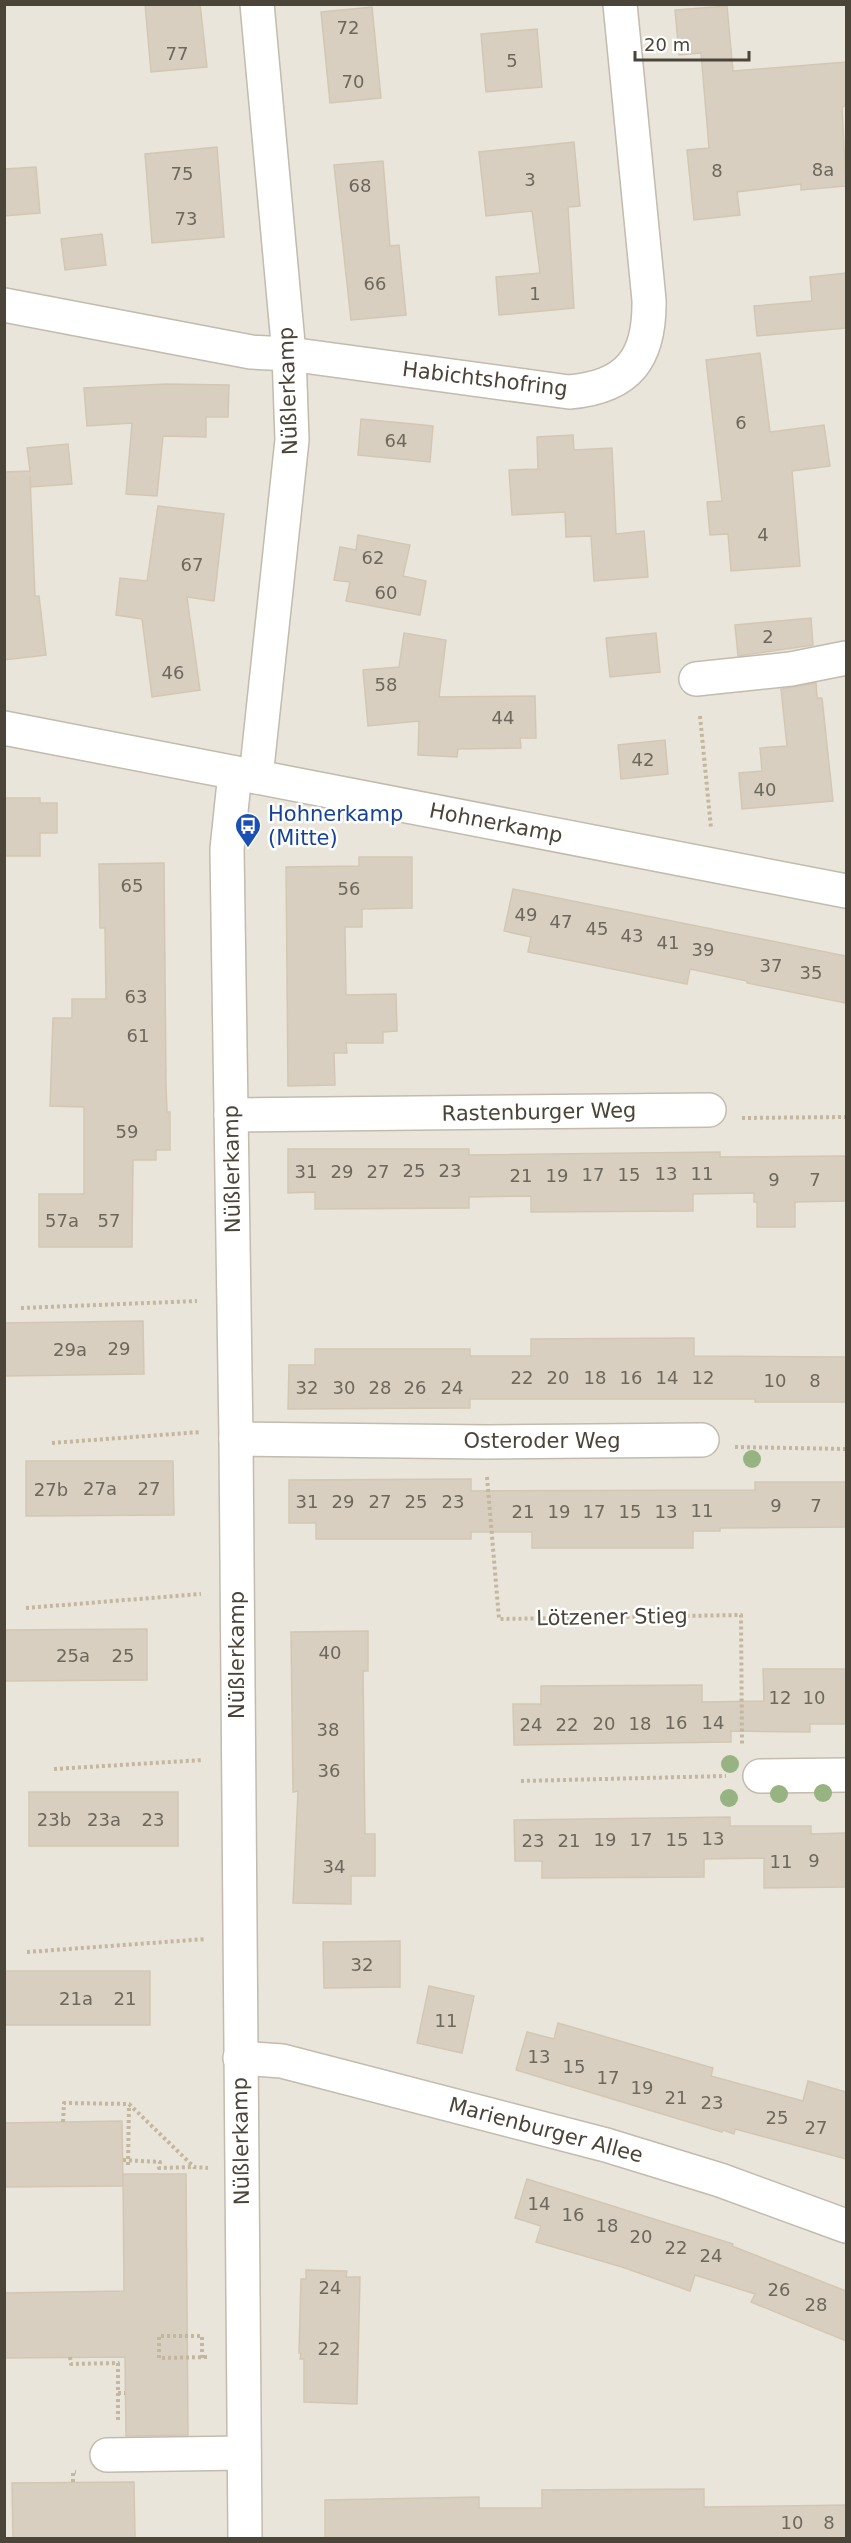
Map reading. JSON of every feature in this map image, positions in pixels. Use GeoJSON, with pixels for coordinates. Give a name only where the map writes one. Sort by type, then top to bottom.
{"type":"FeatureCollection","features":[{"type":"Feature","properties":{"kind":"street","name":"Nüßlerkamp"},"geometry":{"type":"LineString","coordinates":[[245,2538],[236,1434],[227,849],[246,775],[292,440],[289,354],[256,4]]}},
{"type":"Feature","properties":{"kind":"street","name":"Habichtshofring"},"geometry":{"type":"LineString","coordinates":[[4,305],[251,352],[289,354],[569,392],[603,386],[629,370],[637,362],[646,341],[649,326],[649,300],[620,4]]}},
{"type":"Feature","properties":{"kind":"street"},"geometry":{"type":"LineString","coordinates":[[696,679],[791,669],[846,658]]}},
{"type":"Feature","properties":{"kind":"street","name":"Hohnerkamp"},"geometry":{"type":"LineString","coordinates":[[4,728],[846,891]]}},
{"type":"Feature","properties":{"kind":"street","name":"Rastenburger Weg"},"geometry":{"type":"LineString","coordinates":[[231,1115],[709,1110]]}},
{"type":"Feature","properties":{"kind":"street","name":"Osteroder Weg"},"geometry":{"type":"LineString","coordinates":[[236,1434],[487,1442],[702,1440]]}},
{"type":"Feature","properties":{"kind":"street"},"geometry":{"type":"LineString","coordinates":[[751,1776],[846,1775]]}},
{"type":"Feature","properties":{"kind":"street","name":"Marienburger Allee"},"geometry":{"type":"LineString","coordinates":[[240,2058],[282,2061],[606,2145],[720,2180],[846,2226]]}},
{"type":"Feature","properties":{"kind":"street"},"geometry":{"type":"LineString","coordinates":[[113,2443],[244,2453]]}},
{"type":"Feature","properties":{"kind":"path"},"geometry":{"type":"LineString","coordinates":[[696,679],[711,829],[708,864]]}},
{"type":"Feature","properties":{"kind":"path"},"geometry":{"type":"LineString","coordinates":[[709,1110],[739,1118],[846,1117]]}},
{"type":"Feature","properties":{"kind":"path"},"geometry":{"type":"LineString","coordinates":[[21,1308],[234,1299]]}},
{"type":"Feature","properties":{"kind":"path"},"geometry":{"type":"LineString","coordinates":[[52,1443],[236,1434]]}},
{"type":"Feature","properties":{"kind":"path"},"geometry":{"type":"LineString","coordinates":[[702,1440],[739,1448],[846,1449]]}},
{"type":"Feature","properties":{"kind":"path","name":"Lötzener Stieg"},"geometry":{"type":"LineString","coordinates":[[487,1442],[486,1469],[499,1619],[741,1615],[751,1776]]}},
{"type":"Feature","properties":{"kind":"path"},"geometry":{"type":"LineString","coordinates":[[26,1608],[237,1591]]}},
{"type":"Feature","properties":{"kind":"path"},"geometry":{"type":"LineString","coordinates":[[54,1769],[238,1758]]}},
{"type":"Feature","properties":{"kind":"path"},"geometry":{"type":"LineString","coordinates":[[521,1781],[751,1776]]}},
{"type":"Feature","properties":{"kind":"path"},"geometry":{"type":"LineString","coordinates":[[27,1952],[239,1937]]}},
{"type":"Feature","properties":{"kind":"path"},"geometry":{"type":"LineString","coordinates":[[63,2122],[64,2103],[129,2104],[194,2167]]}},
{"type":"Feature","properties":{"kind":"path"},"geometry":{"type":"LineString","coordinates":[[128,2165],[129,2104]]}},
{"type":"Feature","properties":{"kind":"path"},"geometry":{"type":"LineString","coordinates":[[123,2160],[160,2162],[159,2168],[242,2169]]}},
{"type":"Feature","properties":{"kind":"path"},"geometry":{"type":"LineString","coordinates":[[202,2358],[202,2336],[159,2336],[159,2358],[202,2358],[243,2356]]}},
{"type":"Feature","properties":{"kind":"path"},"geometry":{"type":"LineString","coordinates":[[70,2357],[70,2364],[118,2363],[118,2393],[113,2443]]}},
{"type":"Feature","properties":{"kind":"path"},"geometry":{"type":"LineString","coordinates":[[118,2393],[125,2393]]}},
{"type":"Feature","properties":{"kind":"shaded area"},"geometry":{"type":"Polygon","coordinates":[[[5,5],[846,5],[846,2538],[5,2538],[5,5]]]}},
{"type":"Feature","properties":{"kind":"building"},"geometry":{"type":"Polygon","coordinates":[[[145,4],[200,4],[207,67],[151,72],[145,4]]]}},
{"type":"Feature","properties":{"kind":"building"},"geometry":{"type":"Polygon","coordinates":[[[727,6],[733,71],[846,62],[846,106],[842,107],[846,186],[801,190],[801,184],[737,192],[740,215],[694,220],[687,150],[709,148],[701,53],[679,55],[675,10],[727,6]]]}},
{"type":"Feature","properties":{"kind":"building"},"geometry":{"type":"Polygon","coordinates":[[[372,7],[381,98],[330,103],[321,12],[372,7]]]}},
{"type":"Feature","properties":{"kind":"building"},"geometry":{"type":"Polygon","coordinates":[[[537,29],[542,87],[486,92],[481,34],[537,29]]]}},
{"type":"Feature","properties":{"kind":"building"},"geometry":{"type":"Polygon","coordinates":[[[574,142],[580,206],[568,207],[574,308],[499,315],[496,277],[540,273],[532,211],[486,216],[479,152],[574,142]]]}},
{"type":"Feature","properties":{"kind":"building"},"geometry":{"type":"Polygon","coordinates":[[[217,147],[224,237],[152,243],[145,154],[217,147]]]}},
{"type":"Feature","properties":{"kind":"building"},"geometry":{"type":"Polygon","coordinates":[[[383,161],[390,246],[399,245],[406,315],[351,320],[334,165],[383,161]]]}},
{"type":"Feature","properties":{"kind":"building"},"geometry":{"type":"Polygon","coordinates":[[[36,167],[40,213],[4,216],[4,169],[36,167]]]}},
{"type":"Feature","properties":{"kind":"building"},"geometry":{"type":"Polygon","coordinates":[[[102,234],[106,265],[65,270],[61,239],[102,234]]]}},
{"type":"Feature","properties":{"kind":"building"},"geometry":{"type":"Polygon","coordinates":[[[846,273],[846,328],[757,336],[754,306],[812,301],[810,277],[846,273]]]}},
{"type":"Feature","properties":{"kind":"building"},"geometry":{"type":"Polygon","coordinates":[[[760,353],[770,432],[824,425],[830,466],[792,471],[800,566],[731,571],[728,534],[710,535],[707,502],[722,501],[706,360],[760,353]]]}},
{"type":"Feature","properties":{"kind":"building"},"geometry":{"type":"Polygon","coordinates":[[[166,384],[229,385],[228,417],[206,417],[206,437],[163,436],[157,496],[126,494],[132,423],[87,426],[84,388],[166,384]]]}},
{"type":"Feature","properties":{"kind":"building"},"geometry":{"type":"Polygon","coordinates":[[[361,419],[433,426],[430,462],[358,455],[361,419]]]}},
{"type":"Feature","properties":{"kind":"building"},"geometry":{"type":"Polygon","coordinates":[[[573,435],[574,450],[612,448],[616,534],[644,531],[648,577],[594,581],[591,536],[566,537],[565,512],[512,515],[509,470],[538,469],[537,437],[573,435]]]}},
{"type":"Feature","properties":{"kind":"building"},"geometry":{"type":"Polygon","coordinates":[[[68,444],[72,484],[31,487],[30,476],[35,596],[39,596],[46,655],[4,660],[4,472],[30,471],[27,448],[68,444]]]}},
{"type":"Feature","properties":{"kind":"building"},"geometry":{"type":"Polygon","coordinates":[[[158,506],[224,514],[214,601],[187,597],[200,690],[152,697],[142,619],[116,615],[120,578],[147,581],[158,506]]]}},
{"type":"Feature","properties":{"kind":"building"},"geometry":{"type":"Polygon","coordinates":[[[358,535],[410,545],[403,576],[426,581],[420,615],[346,601],[350,582],[334,580],[340,547],[356,550],[358,535]]]}},
{"type":"Feature","properties":{"kind":"building"},"geometry":{"type":"Polygon","coordinates":[[[811,618],[813,645],[738,656],[735,625],[811,618]]]}},
{"type":"Feature","properties":{"kind":"building"},"geometry":{"type":"Polygon","coordinates":[[[404,633],[446,640],[439,697],[535,696],[536,738],[520,738],[521,748],[458,749],[457,757],[418,755],[419,721],[368,726],[363,670],[399,667],[404,633]]]}},
{"type":"Feature","properties":{"kind":"building"},"geometry":{"type":"Polygon","coordinates":[[[656,633],[660,672],[610,677],[606,638],[656,633]]]}},
{"type":"Feature","properties":{"kind":"building"},"geometry":{"type":"Polygon","coordinates":[[[816,683],[817,698],[822,698],[833,801],[742,809],[739,773],[762,771],[760,748],[787,746],[781,689],[816,683]]]}},
{"type":"Feature","properties":{"kind":"building"},"geometry":{"type":"Polygon","coordinates":[[[665,740],[668,774],[621,779],[618,745],[665,740]]]}},
{"type":"Feature","properties":{"kind":"building"},"geometry":{"type":"Polygon","coordinates":[[[4,798],[40,798],[40,803],[57,803],[57,833],[40,833],[40,856],[4,856],[4,798]]]}},
{"type":"Feature","properties":{"kind":"building"},"geometry":{"type":"Polygon","coordinates":[[[359,857],[412,857],[412,908],[362,909],[362,927],[345,927],[346,995],[396,994],[397,1031],[383,1032],[383,1043],[346,1043],[347,1053],[334,1053],[335,1085],[288,1086],[286,867],[359,866],[359,857]]]}},
{"type":"Feature","properties":{"kind":"building"},"geometry":{"type":"Polygon","coordinates":[[[164,863],[166,1084],[167,1112],[170,1112],[170,1150],[156,1150],[156,1160],[133,1160],[132,1247],[39,1247],[39,1194],[84,1194],[84,1107],[50,1106],[53,1018],[72,1018],[72,999],[106,999],[105,928],[100,928],[99,864],[164,863]]]}},
{"type":"Feature","properties":{"kind":"building"},"geometry":{"type":"Polygon","coordinates":[[[513,889],[846,956],[846,1003],[690,969],[687,984],[528,952],[531,937],[504,931],[513,889]]]}},
{"type":"Feature","properties":{"kind":"building"},"geometry":{"type":"Polygon","coordinates":[[[288,1149],[469,1149],[469,1155],[720,1152],[720,1157],[846,1156],[846,1201],[795,1202],[795,1227],[757,1227],[757,1202],[754,1202],[754,1193],[693,1194],[693,1211],[531,1212],[531,1196],[469,1197],[469,1208],[315,1209],[315,1192],[288,1193],[288,1149]]]}},
{"type":"Feature","properties":{"kind":"building"},"geometry":{"type":"Polygon","coordinates":[[[143,1321],[144,1374],[4,1376],[4,1323],[143,1321]]]}},
{"type":"Feature","properties":{"kind":"building"},"geometry":{"type":"Polygon","coordinates":[[[694,1338],[694,1356],[846,1357],[846,1402],[755,1402],[755,1399],[470,1399],[470,1408],[288,1409],[289,1365],[315,1365],[315,1349],[470,1349],[470,1356],[531,1356],[531,1339],[694,1338]]]}},
{"type":"Feature","properties":{"kind":"building"},"geometry":{"type":"Polygon","coordinates":[[[26,1461],[173,1461],[174,1515],[26,1516],[26,1461]]]}},
{"type":"Feature","properties":{"kind":"building"},"geometry":{"type":"Polygon","coordinates":[[[471,1479],[471,1491],[755,1490],[755,1482],[846,1482],[846,1527],[720,1528],[720,1531],[693,1531],[693,1548],[532,1548],[532,1532],[471,1532],[471,1539],[316,1539],[316,1523],[289,1523],[289,1480],[471,1479]]]}},
{"type":"Feature","properties":{"kind":"building"},"geometry":{"type":"Polygon","coordinates":[[[147,1629],[147,1680],[4,1681],[4,1630],[147,1629]]]}},
{"type":"Feature","properties":{"kind":"building"},"geometry":{"type":"Polygon","coordinates":[[[368,1631],[368,1671],[363,1671],[365,1834],[375,1834],[375,1876],[351,1876],[351,1904],[293,1903],[298,1791],[293,1792],[291,1632],[368,1631]]]}},
{"type":"Feature","properties":{"kind":"building"},"geometry":{"type":"Polygon","coordinates":[[[763,1669],[846,1669],[846,1724],[810,1724],[810,1732],[731,1731],[731,1742],[514,1745],[513,1704],[541,1704],[541,1686],[702,1685],[702,1702],[764,1701],[763,1669]]]}},
{"type":"Feature","properties":{"kind":"building"},"geometry":{"type":"Polygon","coordinates":[[[29,1792],[178,1792],[178,1846],[29,1846],[29,1792]]]}},
{"type":"Feature","properties":{"kind":"building"},"geometry":{"type":"Polygon","coordinates":[[[730,1817],[730,1826],[811,1826],[811,1834],[846,1833],[846,1887],[764,1888],[764,1858],[704,1859],[704,1877],[542,1878],[542,1861],[515,1861],[514,1820],[730,1817]]]}},
{"type":"Feature","properties":{"kind":"building"},"geometry":{"type":"Polygon","coordinates":[[[400,1941],[400,1987],[324,1988],[323,1942],[400,1941]]]}},
{"type":"Feature","properties":{"kind":"building"},"geometry":{"type":"Polygon","coordinates":[[[4,1971],[150,1971],[150,2025],[4,2025],[4,1971]]]}},
{"type":"Feature","properties":{"kind":"building"},"geometry":{"type":"Polygon","coordinates":[[[429,1986],[474,1996],[462,2053],[417,2043],[429,1986]]]}},
{"type":"Feature","properties":{"kind":"building"},"geometry":{"type":"Polygon","coordinates":[[[558,2023],[713,2068],[711,2076],[803,2101],[808,2081],[846,2092],[846,2159],[735,2129],[734,2134],[723,2130],[722,2132],[516,2070],[527,2032],[554,2039],[558,2023]]]}},
{"type":"Feature","properties":{"kind":"building"},"geometry":{"type":"Polygon","coordinates":[[[122,2121],[123,2186],[4,2187],[4,2123],[122,2121]]]}},
{"type":"Feature","properties":{"kind":"building"},"geometry":{"type":"Polygon","coordinates":[[[123,2174],[186,2174],[188,2435],[126,2436],[125,2357],[5,2358],[4,2293],[124,2291],[123,2174]]]}},
{"type":"Feature","properties":{"kind":"building"},"geometry":{"type":"Polygon","coordinates":[[[527,2179],[733,2244],[732,2246],[846,2291],[846,2341],[751,2302],[755,2294],[695,2275],[690,2291],[622,2267],[536,2242],[541,2226],[515,2218],[527,2179]]]}},
{"type":"Feature","properties":{"kind":"building"},"geometry":{"type":"Polygon","coordinates":[[[306,2270],[347,2271],[346,2277],[360,2277],[357,2404],[304,2402],[304,2359],[300,2359],[301,2353],[299,2353],[301,2279],[306,2279],[306,2270]]]}},
{"type":"Feature","properties":{"kind":"building"},"geometry":{"type":"Polygon","coordinates":[[[134,2482],[135,2538],[13,2538],[12,2483],[134,2482]]]}},
{"type":"Feature","properties":{"kind":"building"},"geometry":{"type":"Polygon","coordinates":[[[704,2489],[704,2507],[846,2505],[846,2538],[325,2538],[325,2500],[479,2497],[479,2508],[542,2508],[542,2490],[704,2489]]]}},
{"type":"Feature","properties":{"kind":"place","name":"Hohnerkamp (Mitte)"},"geometry":{"type":"Point","coordinates":[248,849]}}]}
